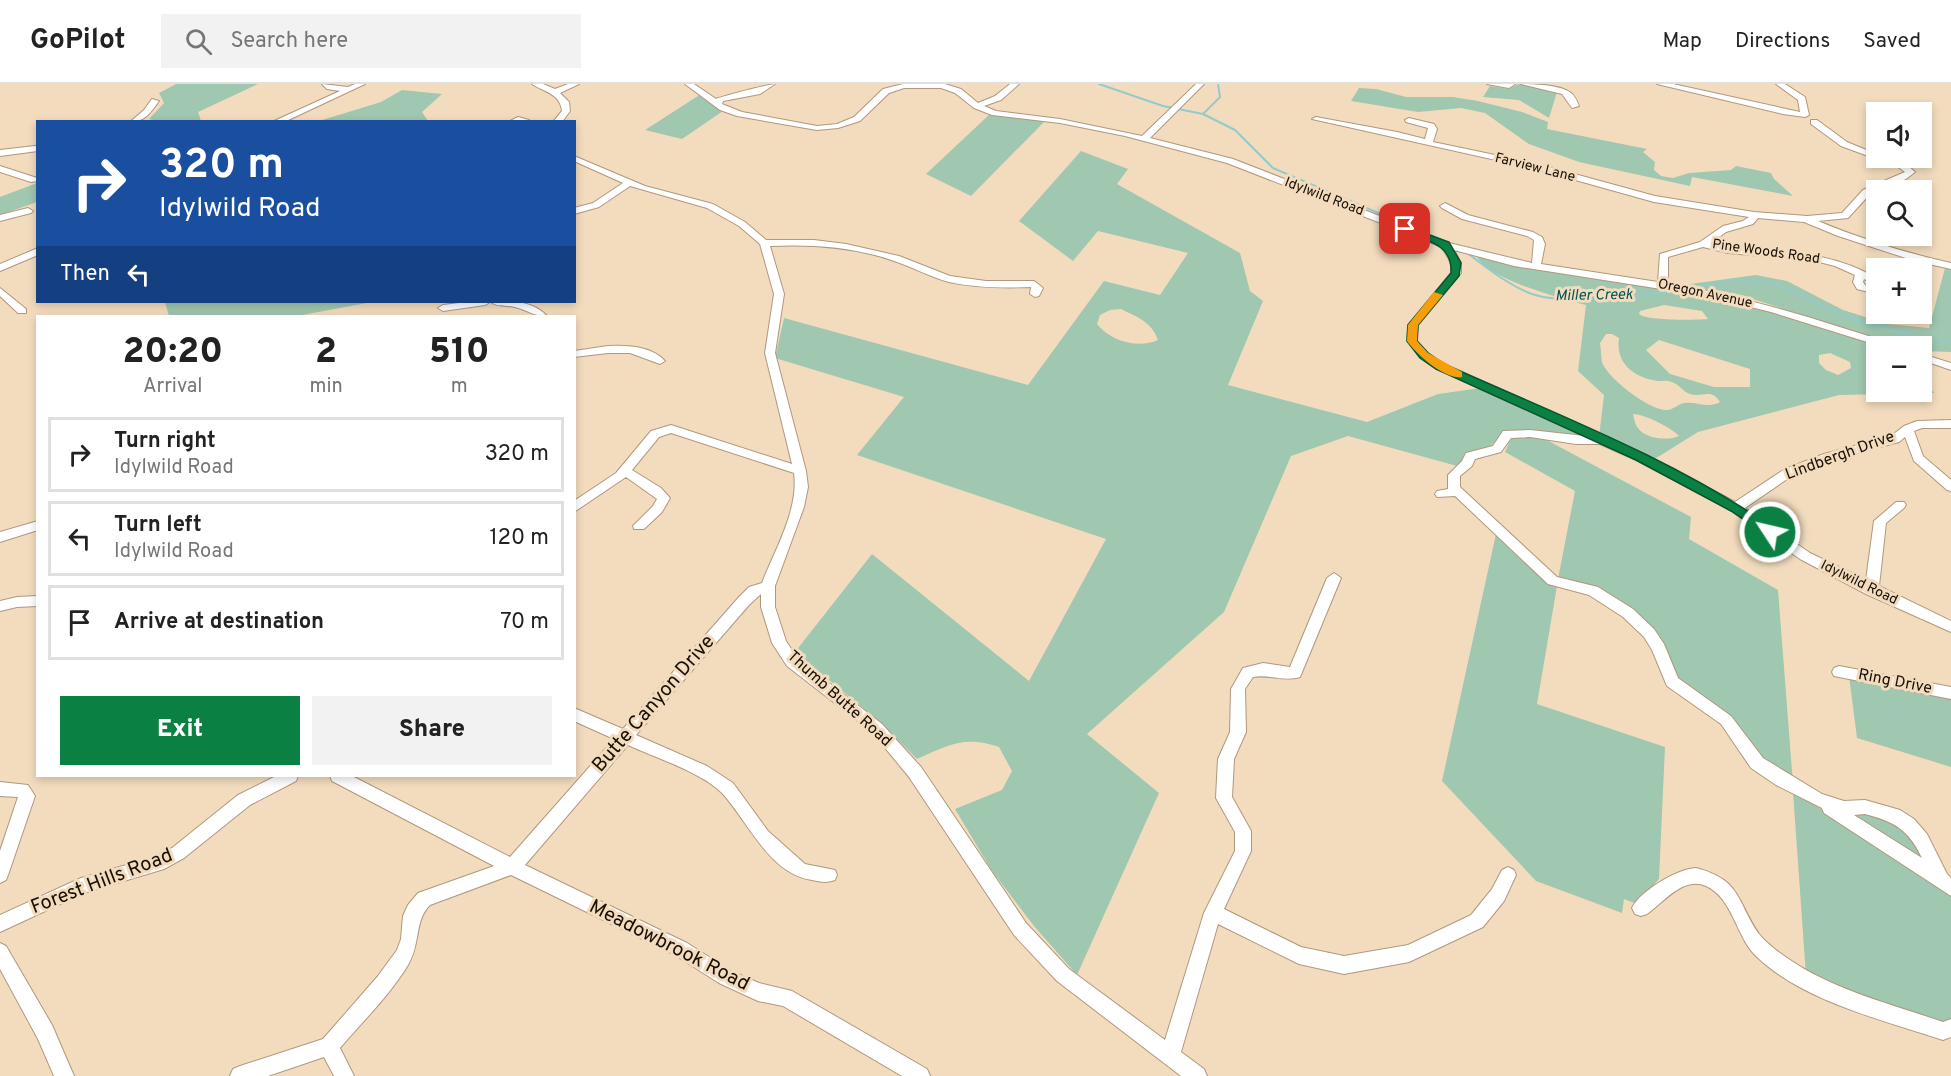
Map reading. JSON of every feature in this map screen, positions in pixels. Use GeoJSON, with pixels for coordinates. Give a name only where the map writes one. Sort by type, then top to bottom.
{"type":"FeatureCollection","features":[{"type":"Feature","properties":{"kind":"street"},"geometry":{"type":"LineString","coordinates":[[326,84],[330,87],[347,89]]}},
{"type":"Feature","properties":{"kind":"street"},"geometry":{"type":"LineString","coordinates":[[280,120],[361,84]]}},
{"type":"Feature","properties":{"kind":"street"},"geometry":{"type":"LineString","coordinates":[[536,84],[555,92],[565,102],[566,111],[559,120]]}},
{"type":"Feature","properties":{"kind":"street"},"geometry":{"type":"LineString","coordinates":[[555,92],[575,84]]}},
{"type":"Feature","properties":{"kind":"street","name":"Idylwild Road"},"geometry":{"type":"LineString","coordinates":[[689,84],[718,104],[740,114],[817,128],[838,126],[857,119],[886,91],[904,86],[942,86],[958,91],[977,106],[995,113],[1060,121],[1145,138],[1230,161],[1446,244],[1456,263],[1456,273],[1413,325],[1412,341],[1424,355],[1440,366],[1640,457],[1736,508],[1805,556],[1951,627]]}},
{"type":"Feature","properties":{"kind":"street"},"geometry":{"type":"LineString","coordinates":[[718,104],[720,99],[757,92],[771,84]]}},
{"type":"Feature","properties":{"kind":"street"},"geometry":{"type":"LineString","coordinates":[[977,106],[998,98],[1015,84]]}},
{"type":"Feature","properties":{"kind":"street"},"geometry":{"type":"LineString","coordinates":[[1145,138],[1200,84]]}},
{"type":"Feature","properties":{"kind":"street"},"geometry":{"type":"LineString","coordinates":[[1491,84],[1509,86],[1511,84]]}},
{"type":"Feature","properties":{"kind":"street"},"geometry":{"type":"LineString","coordinates":[[1525,84],[1565,92],[1575,106]]}},
{"type":"Feature","properties":{"kind":"street"},"geometry":{"type":"LineString","coordinates":[[1661,84],[1805,115],[1802,99],[1780,84]]}},
{"type":"Feature","properties":{"kind":"street"},"geometry":{"type":"LineString","coordinates":[[137,120],[147,112],[155,101]]}},
{"type":"Feature","properties":{"kind":"street","name":"Farview Lane"},"geometry":{"type":"LineString","coordinates":[[1316,119],[1397,134],[1538,167],[1654,199],[1754,215],[1807,219]]}},
{"type":"Feature","properties":{"kind":"street"},"geometry":{"type":"LineString","coordinates":[[1409,120],[1431,126],[1433,129],[1428,143]]}},
{"type":"Feature","properties":{"kind":"street"},"geometry":{"type":"LineString","coordinates":[[1814,122],[1844,144],[1866,152]]}},
{"type":"Feature","properties":{"kind":"street"},"geometry":{"type":"LineString","coordinates":[[0,153],[35,149]]}},
{"type":"Feature","properties":{"kind":"street"},"geometry":{"type":"LineString","coordinates":[[576,159],[628,183],[710,206],[742,224],[764,243],[802,240],[823,242],[898,258],[941,277],[997,286],[1034,284],[1038,288],[1035,294]]}},
{"type":"Feature","properties":{"kind":"street"},"geometry":{"type":"LineString","coordinates":[[1807,219],[1845,216],[1867,192],[1875,187],[1897,181],[1911,172],[1905,168]]}},
{"type":"Feature","properties":{"kind":"street"},"geometry":{"type":"LineString","coordinates":[[0,169],[34,180]]}},
{"type":"Feature","properties":{"kind":"street"},"geometry":{"type":"LineString","coordinates":[[576,211],[598,204],[628,183]]}},
{"type":"Feature","properties":{"kind":"street"},"geometry":{"type":"LineString","coordinates":[[1445,206],[1465,217],[1530,234],[1539,239],[1536,267]]}},
{"type":"Feature","properties":{"kind":"street"},"geometry":{"type":"LineString","coordinates":[[0,218],[28,211]]}},
{"type":"Feature","properties":{"kind":"street"},"geometry":{"type":"LineString","coordinates":[[1663,284],[1663,256],[1672,250],[1704,244],[1717,232],[1727,227],[1745,225],[1753,220],[1754,215]]}},
{"type":"Feature","properties":{"kind":"street"},"geometry":{"type":"LineString","coordinates":[[1807,219],[1841,234],[1918,259],[1951,266]]}},
{"type":"Feature","properties":{"kind":"street","name":"Thumb Butte Road"},"geometry":{"type":"LineString","coordinates":[[764,243],[780,294],[770,353],[802,487],[798,507],[768,586],[768,607],[779,643],[792,662],[877,728],[915,772],[1020,929],[1063,975],[1197,1076]]}},
{"type":"Feature","properties":{"kind":"street","name":"Oregon Avenue"},"geometry":{"type":"LineString","coordinates":[[1446,244],[1514,263],[1663,284],[1775,310],[1866,339]]}},
{"type":"Feature","properties":{"kind":"street","name":"Pine Woods Road"},"geometry":{"type":"LineString","coordinates":[[1704,244],[1736,251],[1803,256],[1832,262],[1866,276]]}},
{"type":"Feature","properties":{"kind":"street"},"geometry":{"type":"LineString","coordinates":[[0,268],[36,252]]}},
{"type":"Feature","properties":{"kind":"street"},"geometry":{"type":"LineString","coordinates":[[1861,273],[1858,282],[1861,287],[1866,288]]}},
{"type":"Feature","properties":{"kind":"street"},"geometry":{"type":"LineString","coordinates":[[0,291],[22,310]]}},
{"type":"Feature","properties":{"kind":"street"},"geometry":{"type":"LineString","coordinates":[[443,308],[478,303]]}},
{"type":"Feature","properties":{"kind":"street"},"geometry":{"type":"LineString","coordinates":[[516,303],[532,308],[541,315]]}},
{"type":"Feature","properties":{"kind":"street"},"geometry":{"type":"LineString","coordinates":[[576,354],[634,349],[649,353],[660,361]]}},
{"type":"Feature","properties":{"kind":"street"},"geometry":{"type":"LineString","coordinates":[[1932,360],[1951,367]]}},
{"type":"Feature","properties":{"kind":"street","name":"Lindbergh Drive"},"geometry":{"type":"LineString","coordinates":[[1736,508],[1789,472],[1895,439],[1908,429],[1921,424],[1951,424]]}},
{"type":"Feature","properties":{"kind":"street"},"geometry":{"type":"LineString","coordinates":[[576,507],[624,471],[647,440],[655,434],[671,429],[800,471]]}},
{"type":"Feature","properties":{"kind":"street"},"geometry":{"type":"LineString","coordinates":[[1908,429],[1918,458],[1951,487]]}},
{"type":"Feature","properties":{"kind":"street"},"geometry":{"type":"LineString","coordinates":[[1601,440],[1581,442],[1520,432],[1507,434],[1497,449],[1470,456],[1468,463],[1454,475],[1448,491],[1553,581],[1593,591],[1628,613],[1659,648],[1672,682],[1726,720],[1757,763],[1946,884]]}},
{"type":"Feature","properties":{"kind":"street"},"geometry":{"type":"LineString","coordinates":[[624,471],[657,490],[664,498],[658,509],[639,526]]}},
{"type":"Feature","properties":{"kind":"street"},"geometry":{"type":"LineString","coordinates":[[1871,590],[1880,520],[1900,505]]}},
{"type":"Feature","properties":{"kind":"street"},"geometry":{"type":"LineString","coordinates":[[0,537],[36,526]]}},
{"type":"Feature","properties":{"kind":"street"},"geometry":{"type":"LineString","coordinates":[[1170,1056],[1213,913],[1243,851],[1244,831],[1224,798],[1226,759],[1238,732],[1238,690],[1248,672],[1263,669],[1295,674],[1335,578]]}},
{"type":"Feature","properties":{"kind":"street","name":"Butte Canyon Drive"},"geometry":{"type":"LineString","coordinates":[[329,1046],[392,972],[408,946],[411,915],[416,906],[424,899],[512,867],[749,596],[754,591],[768,586]]}},
{"type":"Feature","properties":{"kind":"street"},"geometry":{"type":"LineString","coordinates":[[0,606],[36,601]]}},
{"type":"Feature","properties":{"kind":"street","name":"Ring Drive"},"geometry":{"type":"LineString","coordinates":[[1839,672],[1951,693]]}},
{"type":"Feature","properties":{"kind":"street"},"geometry":{"type":"LineString","coordinates":[[576,715],[701,771],[727,788],[762,836],[801,871],[829,875]]}},
{"type":"Feature","properties":{"kind":"street","name":"Forest Hills Road"},"geometry":{"type":"LineString","coordinates":[[0,924],[81,886],[158,864],[178,854],[244,800],[288,777]]}},
{"type":"Feature","properties":{"kind":"street","name":"Meadowbrook Road"},"geometry":{"type":"LineString","coordinates":[[340,777],[512,867],[681,949],[725,978],[758,992],[786,997],[920,1076]]}},
{"type":"Feature","properties":{"kind":"street"},"geometry":{"type":"LineString","coordinates":[[0,789],[22,790],[27,796],[0,875]]}},
{"type":"Feature","properties":{"kind":"street"},"geometry":{"type":"LineString","coordinates":[[1818,800],[1844,808],[1865,807],[1894,815],[1908,824],[1921,839],[1946,884]]}},
{"type":"Feature","properties":{"kind":"street"},"geometry":{"type":"LineString","coordinates":[[1213,913],[1299,955],[1344,965],[1409,953],[1477,921],[1498,895],[1508,875]]}},
{"type":"Feature","properties":{"kind":"street"},"geometry":{"type":"LineString","coordinates":[[1641,908],[1677,881],[1694,876],[1715,882],[1730,895],[1746,931],[1761,950],[1792,973],[1828,990],[1943,1030],[1951,1028]]}},
{"type":"Feature","properties":{"kind":"street"},"geometry":{"type":"LineString","coordinates":[[0,952],[45,1032],[64,1076]]}},
{"type":"Feature","properties":{"kind":"street"},"geometry":{"type":"LineString","coordinates":[[240,1076],[329,1046],[344,1076]]}},
{"type":"Feature","properties":{"kind":"green space"},"geometry":{"type":"Polygon","coordinates":[[[176,84],[258,84],[198,112],[201,120],[149,119],[164,103],[159,93],[176,84]]]}},
{"type":"Feature","properties":{"kind":"green space"},"geometry":{"type":"Polygon","coordinates":[[[1518,84],[1557,92],[1549,118],[1519,100],[1483,97],[1490,86],[1509,89],[1518,84]]]}},
{"type":"Feature","properties":{"kind":"green space"},"geometry":{"type":"Polygon","coordinates":[[[1359,88],[1376,89],[1406,97],[1453,97],[1522,112],[1548,122],[1547,129],[1647,149],[1643,152],[1655,162],[1654,170],[1661,176],[1673,178],[1689,173],[1731,170],[1736,166],[1771,173],[1774,179],[1793,196],[1692,177],[1690,186],[1579,162],[1529,144],[1485,113],[1461,108],[1418,112],[1351,101],[1359,88]]]}},
{"type":"Feature","properties":{"kind":"green space"},"geometry":{"type":"Polygon","coordinates":[[[402,90],[442,94],[422,112],[427,120],[322,120],[381,102],[402,90]]]}},
{"type":"Feature","properties":{"kind":"green space"},"geometry":{"type":"Polygon","coordinates":[[[701,94],[723,111],[682,139],[645,130],[701,94]]]}},
{"type":"Feature","properties":{"kind":"green space"},"geometry":{"type":"Polygon","coordinates":[[[990,114],[1045,121],[971,196],[926,174],[990,114]]]}},
{"type":"Feature","properties":{"kind":"green space"},"geometry":{"type":"Polygon","coordinates":[[[1081,151],[1128,169],[1117,184],[1240,253],[1250,291],[1263,301],[1228,385],[1367,422],[1438,394],[1481,388],[1589,438],[1505,430],[1490,447],[1467,454],[1463,462],[1457,466],[1348,436],[1291,456],[1224,612],[1087,734],[1159,793],[1077,975],[1034,926],[992,871],[955,809],[1002,790],[1012,771],[999,747],[987,743],[957,743],[917,759],[879,721],[795,652],[872,554],[1029,681],[1106,539],[857,455],[904,397],[775,358],[784,318],[1028,385],[1104,281],[1160,295],[1188,253],[1098,231],[1073,261],[1019,221],[1081,151]],[[1121,309],[1110,310],[1100,315],[1097,324],[1109,335],[1125,342],[1142,344],[1158,340],[1148,324],[1121,309]]]}},
{"type":"Feature","properties":{"kind":"green space"},"geometry":{"type":"Polygon","coordinates":[[[36,183],[36,202],[0,215],[0,197],[36,183]]]}},
{"type":"Feature","properties":{"kind":"green space"},"geometry":{"type":"Polygon","coordinates":[[[1476,256],[1533,268],[1706,295],[1773,311],[1866,341],[1866,394],[1839,395],[1698,432],[1653,460],[1599,437],[1604,395],[1578,371],[1586,305],[1526,287],[1496,273],[1476,256]],[[1664,305],[1640,311],[1639,314],[1651,318],[1708,319],[1702,311],[1664,305]],[[1606,334],[1600,343],[1602,362],[1606,369],[1620,384],[1650,405],[1667,410],[1684,403],[1711,405],[1720,402],[1712,395],[1692,395],[1672,382],[1649,379],[1634,373],[1623,362],[1620,355],[1619,338],[1612,334],[1606,334]],[[1659,340],[1646,350],[1670,374],[1714,387],[1750,387],[1750,369],[1659,340]],[[1830,353],[1819,355],[1819,363],[1826,370],[1838,375],[1851,368],[1850,362],[1830,353]],[[1633,414],[1637,427],[1646,435],[1663,439],[1679,436],[1651,419],[1633,414]]]}},
{"type":"Feature","properties":{"kind":"green space"},"geometry":{"type":"Polygon","coordinates":[[[1945,268],[1951,269],[1951,352],[1932,351],[1932,336],[1867,336],[1756,300],[1683,285],[1756,275],[1787,281],[1843,310],[1866,317],[1866,324],[1929,328],[1932,324],[1945,268]]]}},
{"type":"Feature","properties":{"kind":"green space"},"geometry":{"type":"Polygon","coordinates":[[[165,303],[367,303],[302,315],[169,315],[165,303]]]}},
{"type":"Feature","properties":{"kind":"green space"},"geometry":{"type":"Polygon","coordinates":[[[1512,436],[1541,437],[1691,517],[1689,539],[1778,590],[1793,784],[1760,761],[1679,682],[1663,642],[1632,611],[1558,579],[1575,491],[1505,452],[1512,436]]]}},
{"type":"Feature","properties":{"kind":"green space"},"geometry":{"type":"Polygon","coordinates":[[[1496,534],[1557,586],[1537,704],[1665,747],[1659,879],[1637,904],[1624,899],[1622,913],[1536,881],[1442,781],[1496,534]]]}},
{"type":"Feature","properties":{"kind":"green space"},"geometry":{"type":"Polygon","coordinates":[[[1849,676],[1951,697],[1951,767],[1857,738],[1849,676]]]}},
{"type":"Feature","properties":{"kind":"green space"},"geometry":{"type":"Polygon","coordinates":[[[1793,792],[1929,874],[1951,893],[1951,1020],[1940,1024],[1806,976],[1793,792]]]}},
{"type":"Feature","properties":{"kind":"green space"},"geometry":{"type":"Polygon","coordinates":[[[1867,811],[1892,819],[1914,835],[1925,862],[1846,814],[1867,811]]]}},
{"type":"Feature","properties":{"kind":"waterway","name":"Miller Creek"},"geometry":{"type":"LineString","coordinates":[[1099,84],[1163,106],[1203,114]]}},
{"type":"Feature","properties":{"kind":"waterway"},"geometry":{"type":"LineString","coordinates":[[1203,114],[1220,97],[1218,84]]}},
{"type":"Feature","properties":{"kind":"waterway","name":"Miller Creek"},"geometry":{"type":"LineString","coordinates":[[1203,114],[1235,130],[1273,168],[1458,247]]}},
{"type":"Feature","properties":{"kind":"waterway","name":"Miller Creek"},"geometry":{"type":"LineString","coordinates":[[1466,252],[1514,286],[1547,298],[1604,299],[1678,291]]}},
{"type":"Feature","properties":{"kind":"waterway","name":"Miller Creek"},"geometry":{"type":"LineString","coordinates":[[1687,289],[1735,280],[1772,282],[1849,318],[1892,331],[1951,343]]}},
{"type":"Feature","properties":{"kind":"slow traffic"},"geometry":{"type":"LineString","coordinates":[[1438,295],[1413,325],[1412,341],[1424,355],[1458,374]]}},
{"type":"Feature","properties":{"kind":"route"},"geometry":{"type":"LineString","coordinates":[[1405,229],[1446,244],[1456,263],[1456,273],[1413,325],[1412,341],[1424,355],[1440,366],[1640,457],[1736,508],[1770,532]]}}]}
